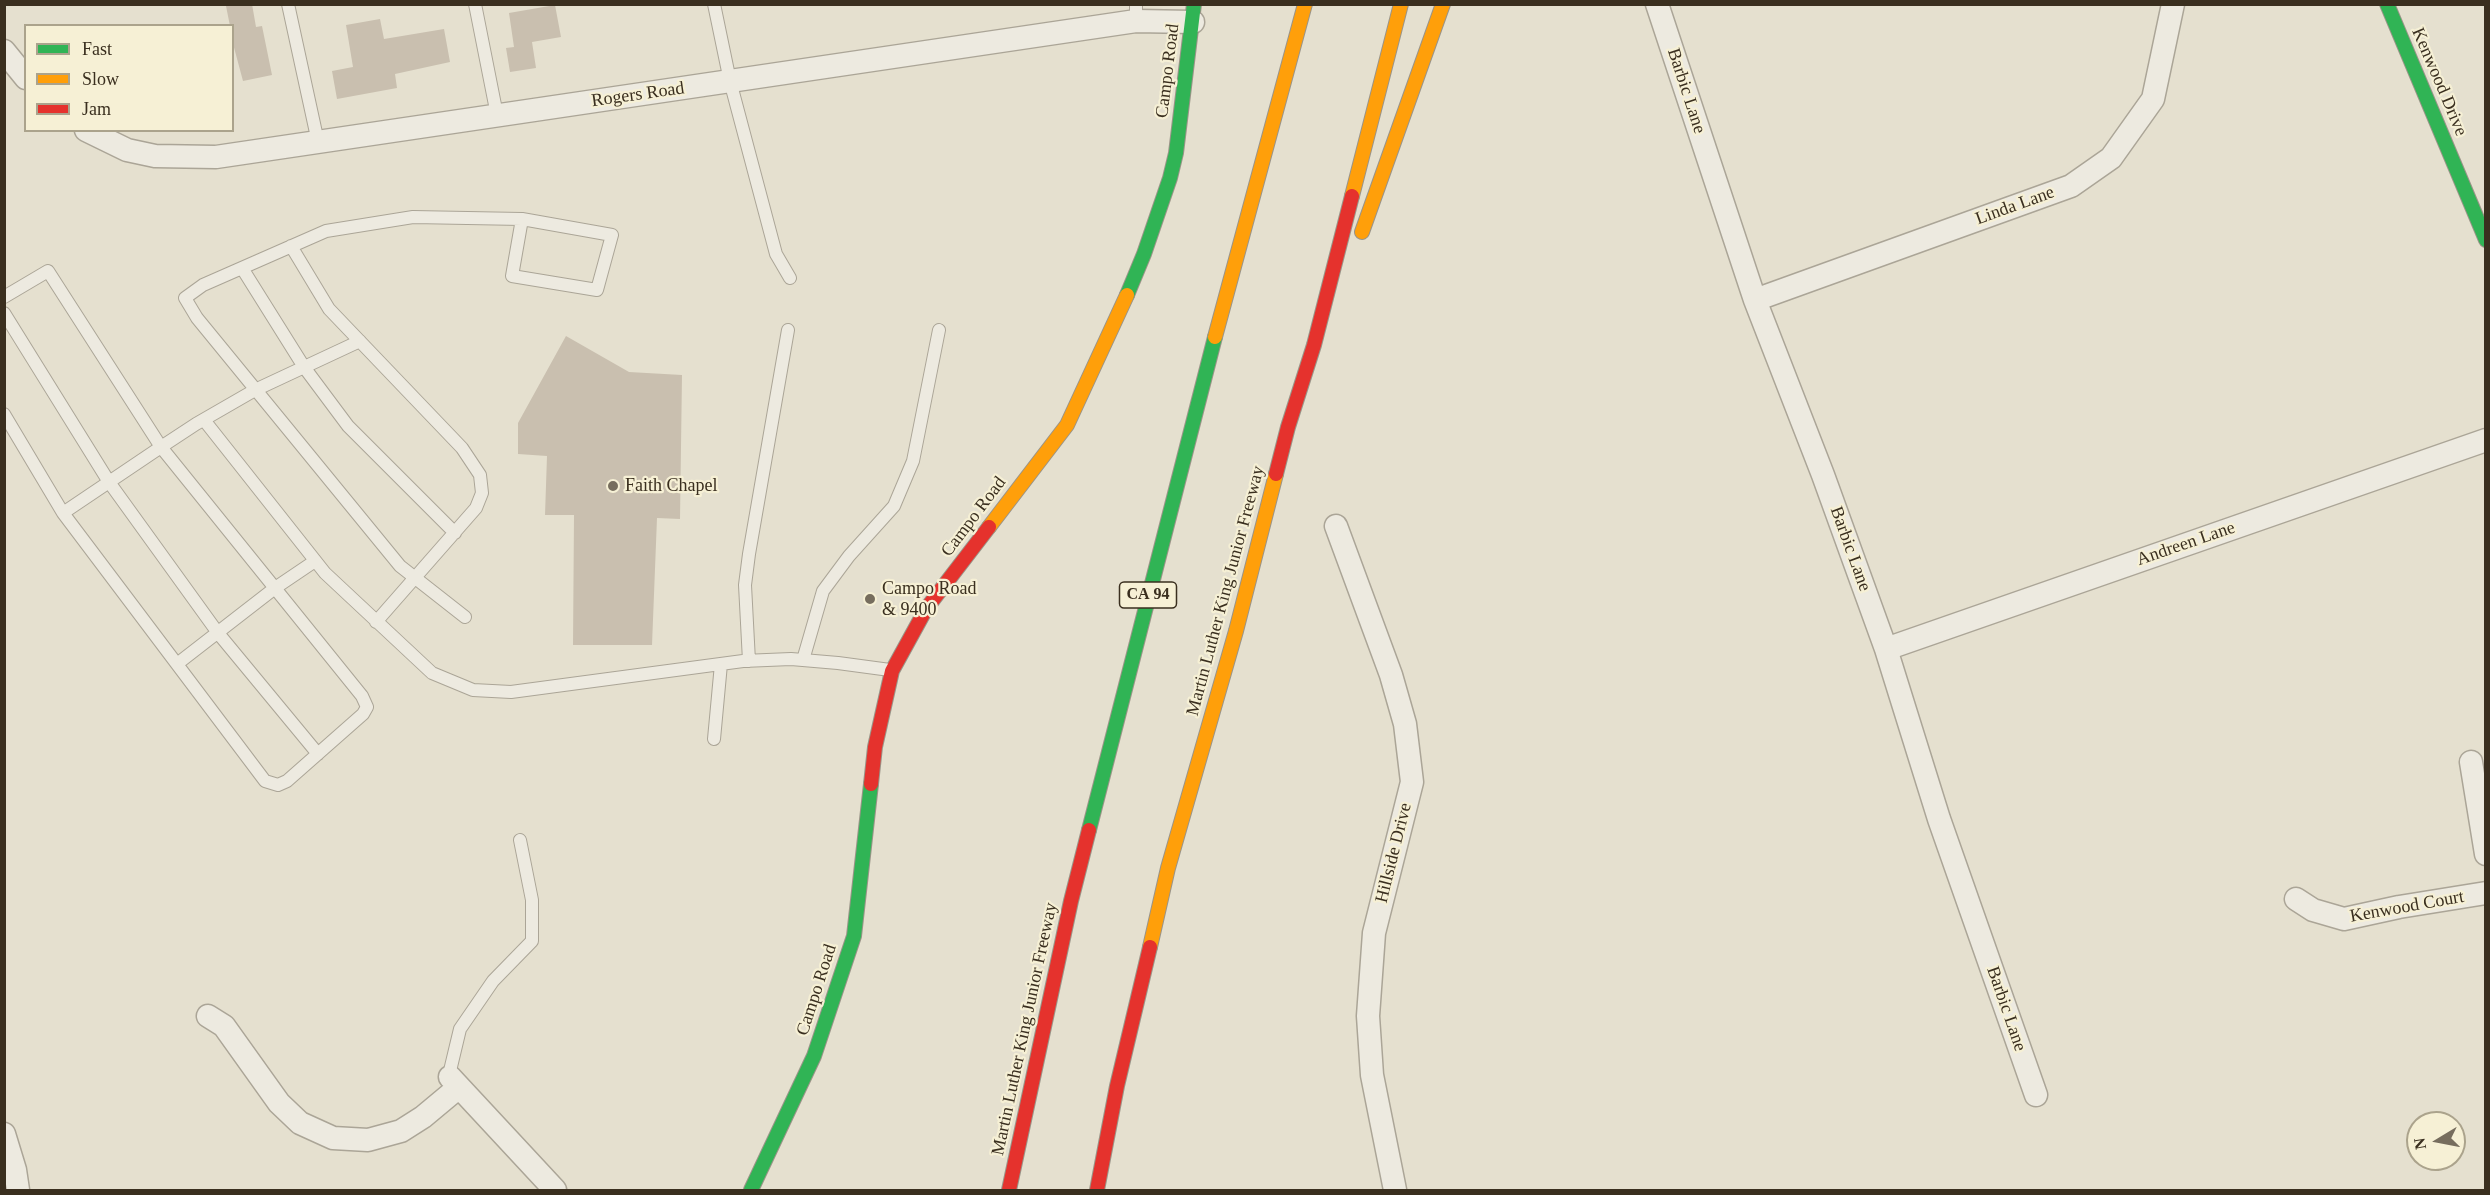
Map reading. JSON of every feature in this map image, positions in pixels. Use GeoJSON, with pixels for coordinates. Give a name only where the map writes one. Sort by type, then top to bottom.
{"type":"FeatureCollection","features":[{"type":"Feature","properties":{"kind":"main road","name":"Martin Luther King Junior Freeway"},"geometry":{"type":"LineString","coordinates":[[1009,1191],[1073,890],[1188,438],[1305,4]]}},
{"type":"Feature","properties":{"kind":"main road","name":"Martin Luther King Junior Freeway"},"geometry":{"type":"LineString","coordinates":[[1097,1191],[1117,1086],[1168,868],[1236,630],[1288,427],[1314,345],[1401,4]]}},
{"type":"Feature","properties":{"kind":"main road"},"geometry":{"type":"LineString","coordinates":[[1356,250],[1443,4]]}},
{"type":"Feature","properties":{"kind":"main road","name":"Kenwood Drive"},"geometry":{"type":"LineString","coordinates":[[2387,4],[2486,240]]}},
{"type":"Feature","properties":{"kind":"main road","name":"Campo Road"},"geometry":{"type":"LineString","coordinates":[[751,1191],[814,1056],[854,936],[875,747],[892,671],[926,609],[1067,424],[1106,346],[1144,254],[1170,178],[1176,153],[1193,13]]}},
{"type":"Feature","properties":{"kind":"main road"},"geometry":{"type":"LineString","coordinates":[[1288,427],[1344,283]]}},
{"type":"Feature","properties":{"kind":"street","name":"Barbic Lane"},"geometry":{"type":"LineString","coordinates":[[1658,4],[1755,300],[1823,475],[1886,649],[1939,819],[2036,1095]]}},
{"type":"Feature","properties":{"kind":"street","name":"Linda Lane"},"geometry":{"type":"LineString","coordinates":[[1755,300],[2071,186],[2111,159],[2153,99],[2173,4]]}},
{"type":"Feature","properties":{"kind":"street","name":"Rogers Road"},"geometry":{"type":"LineString","coordinates":[[91,132],[127,150],[155,156],[216,157],[729,81],[1136,13],[1193,13]]}},
{"type":"Feature","properties":{"kind":"street"},"geometry":{"type":"LineString","coordinates":[[4,51],[24,76]]}},
{"type":"Feature","properties":{"kind":"street","name":"Andreen Lane"},"geometry":{"type":"LineString","coordinates":[[1886,649],[2486,440]]}},
{"type":"Feature","properties":{"kind":"street","name":"Hillside Drive"},"geometry":{"type":"LineString","coordinates":[[1336,526],[1391,675],[1405,724],[1412,782],[1374,933],[1368,1016],[1371,1075],[1395,1191]]}},
{"type":"Feature","properties":{"kind":"street"},"geometry":{"type":"LineString","coordinates":[[2471,762],[2486,854]]}},
{"type":"Feature","properties":{"kind":"street","name":"Kenwood Court"},"geometry":{"type":"LineString","coordinates":[[2295,899],[2313,910],[2344,919],[2399,907],[2486,893]]}},
{"type":"Feature","properties":{"kind":"street"},"geometry":{"type":"LineString","coordinates":[[208,1016],[224,1026],[279,1103],[300,1123],[333,1138],[368,1140],[393,1134],[423,1117],[454,1081],[555,1191]]}},
{"type":"Feature","properties":{"kind":"street"},"geometry":{"type":"LineString","coordinates":[[4,1134],[17,1180]]}},
{"type":"Feature","properties":{"kind":"lane"},"geometry":{"type":"LineString","coordinates":[[288,4],[318,142]]}},
{"type":"Feature","properties":{"kind":"lane"},"geometry":{"type":"LineString","coordinates":[[475,4],[497,115]]}},
{"type":"Feature","properties":{"kind":"lane"},"geometry":{"type":"LineString","coordinates":[[714,4],[729,81],[776,254],[790,278]]}},
{"type":"Feature","properties":{"kind":"lane"},"geometry":{"type":"LineString","coordinates":[[465,617],[400,566],[197,318],[185,298],[203,285],[326,231],[413,217],[522,219],[612,235],[597,290],[513,276],[522,219]]}},
{"type":"Feature","properties":{"kind":"lane"},"geometry":{"type":"LineString","coordinates":[[291,246],[329,309],[462,448],[480,475],[482,493],[476,508],[376,622]]}},
{"type":"Feature","properties":{"kind":"lane"},"geometry":{"type":"LineString","coordinates":[[242,268],[304,368],[348,426],[455,532]]}},
{"type":"Feature","properties":{"kind":"lane"},"geometry":{"type":"LineString","coordinates":[[4,297],[48,271],[161,447],[362,696],[367,707],[363,714],[287,781],[278,784],[265,781],[63,513],[4,414]]}},
{"type":"Feature","properties":{"kind":"lane"},"geometry":{"type":"LineString","coordinates":[[4,313],[109,482],[218,633],[318,754]]}},
{"type":"Feature","properties":{"kind":"lane"},"geometry":{"type":"LineString","coordinates":[[749,661],[745,585],[788,330]]}},
{"type":"Feature","properties":{"kind":"lane"},"geometry":{"type":"LineString","coordinates":[[803,660],[823,591],[849,556],[894,506],[913,461],[939,330]]}},
{"type":"Feature","properties":{"kind":"lane"},"geometry":{"type":"LineString","coordinates":[[63,513],[161,447],[255,390],[360,341]]}},
{"type":"Feature","properties":{"kind":"lane"},"geometry":{"type":"LineString","coordinates":[[204,420],[325,573],[432,674],[473,690],[512,692],[749,661],[803,660],[892,671]]}},
{"type":"Feature","properties":{"kind":"lane"},"geometry":{"type":"LineString","coordinates":[[177,664],[275,588],[315,561]]}},
{"type":"Feature","properties":{"kind":"lane"},"geometry":{"type":"LineString","coordinates":[[714,739],[721,664]]}},
{"type":"Feature","properties":{"kind":"lane"},"geometry":{"type":"LineString","coordinates":[[454,1081],[460,1029],[493,981],[532,941],[532,900],[520,840]]}},
{"type":"Feature","properties":{"kind":"building"},"geometry":{"type":"Polygon","coordinates":[[[252,4],[256,27],[262,26],[272,75],[243,81],[234,47],[234,24],[230,24],[226,6],[252,4]]]}},
{"type":"Feature","properties":{"kind":"building"},"geometry":{"type":"Polygon","coordinates":[[[555,5],[561,37],[532,42],[536,68],[510,72],[506,48],[514,47],[509,13],[555,5]]]}},
{"type":"Feature","properties":{"kind":"building"},"geometry":{"type":"Polygon","coordinates":[[[380,19],[384,39],[444,29],[450,62],[395,74],[397,88],[337,99],[332,71],[353,67],[346,25],[380,19]]]}},
{"type":"Feature","properties":{"kind":"building","name":"Faith Chapel"},"geometry":{"type":"Polygon","coordinates":[[[566,336],[629,372],[682,375],[680,519],[657,518],[652,645],[573,645],[574,515],[545,515],[547,456],[518,454],[518,423],[566,336]]]}},
{"type":"Feature","properties":{"kind":"traffic: fast"},"geometry":{"type":"LineString","coordinates":[[1127,295],[1144,254],[1170,178],[1176,153],[1194,4]]}},
{"type":"Feature","properties":{"kind":"traffic: fast"},"geometry":{"type":"LineString","coordinates":[[2387,4],[2486,240]]}},
{"type":"Feature","properties":{"kind":"traffic: fast"},"geometry":{"type":"LineString","coordinates":[[1089,830],[1215,337]]}},
{"type":"Feature","properties":{"kind":"traffic: fast"},"geometry":{"type":"LineString","coordinates":[[751,1190],[814,1056],[854,936],[871,784]]}},
{"type":"Feature","properties":{"kind":"traffic: slow"},"geometry":{"type":"LineString","coordinates":[[1215,337],[1305,4]]}},
{"type":"Feature","properties":{"kind":"traffic: slow"},"geometry":{"type":"LineString","coordinates":[[1352,196],[1401,4]]}},
{"type":"Feature","properties":{"kind":"traffic: slow"},"geometry":{"type":"LineString","coordinates":[[1362,232],[1443,4]]}},
{"type":"Feature","properties":{"kind":"traffic: slow"},"geometry":{"type":"LineString","coordinates":[[989,527],[1067,425],[1127,295]]}},
{"type":"Feature","properties":{"kind":"traffic: slow"},"geometry":{"type":"LineString","coordinates":[[1150,947],[1168,868],[1236,631],[1276,474]]}},
{"type":"Feature","properties":{"kind":"traffic: jam"},"geometry":{"type":"LineString","coordinates":[[1276,474],[1314,345],[1352,196]]}},
{"type":"Feature","properties":{"kind":"traffic: jam"},"geometry":{"type":"LineString","coordinates":[[871,784],[875,747],[892,671],[926,609],[989,527]]}},
{"type":"Feature","properties":{"kind":"traffic: jam"},"geometry":{"type":"LineString","coordinates":[[1009,1190],[1071,901],[1089,830]]}},
{"type":"Feature","properties":{"kind":"traffic: jam"},"geometry":{"type":"LineString","coordinates":[[1097,1190],[1117,1086],[1150,947]]}},
{"type":"Feature","properties":{"kind":"place","name":"Faith Chapel"},"geometry":{"type":"Point","coordinates":[613,486]}},
{"type":"Feature","properties":{"kind":"place","name":"Campo Road & 9400"},"geometry":{"type":"Point","coordinates":[870,599]}}]}
